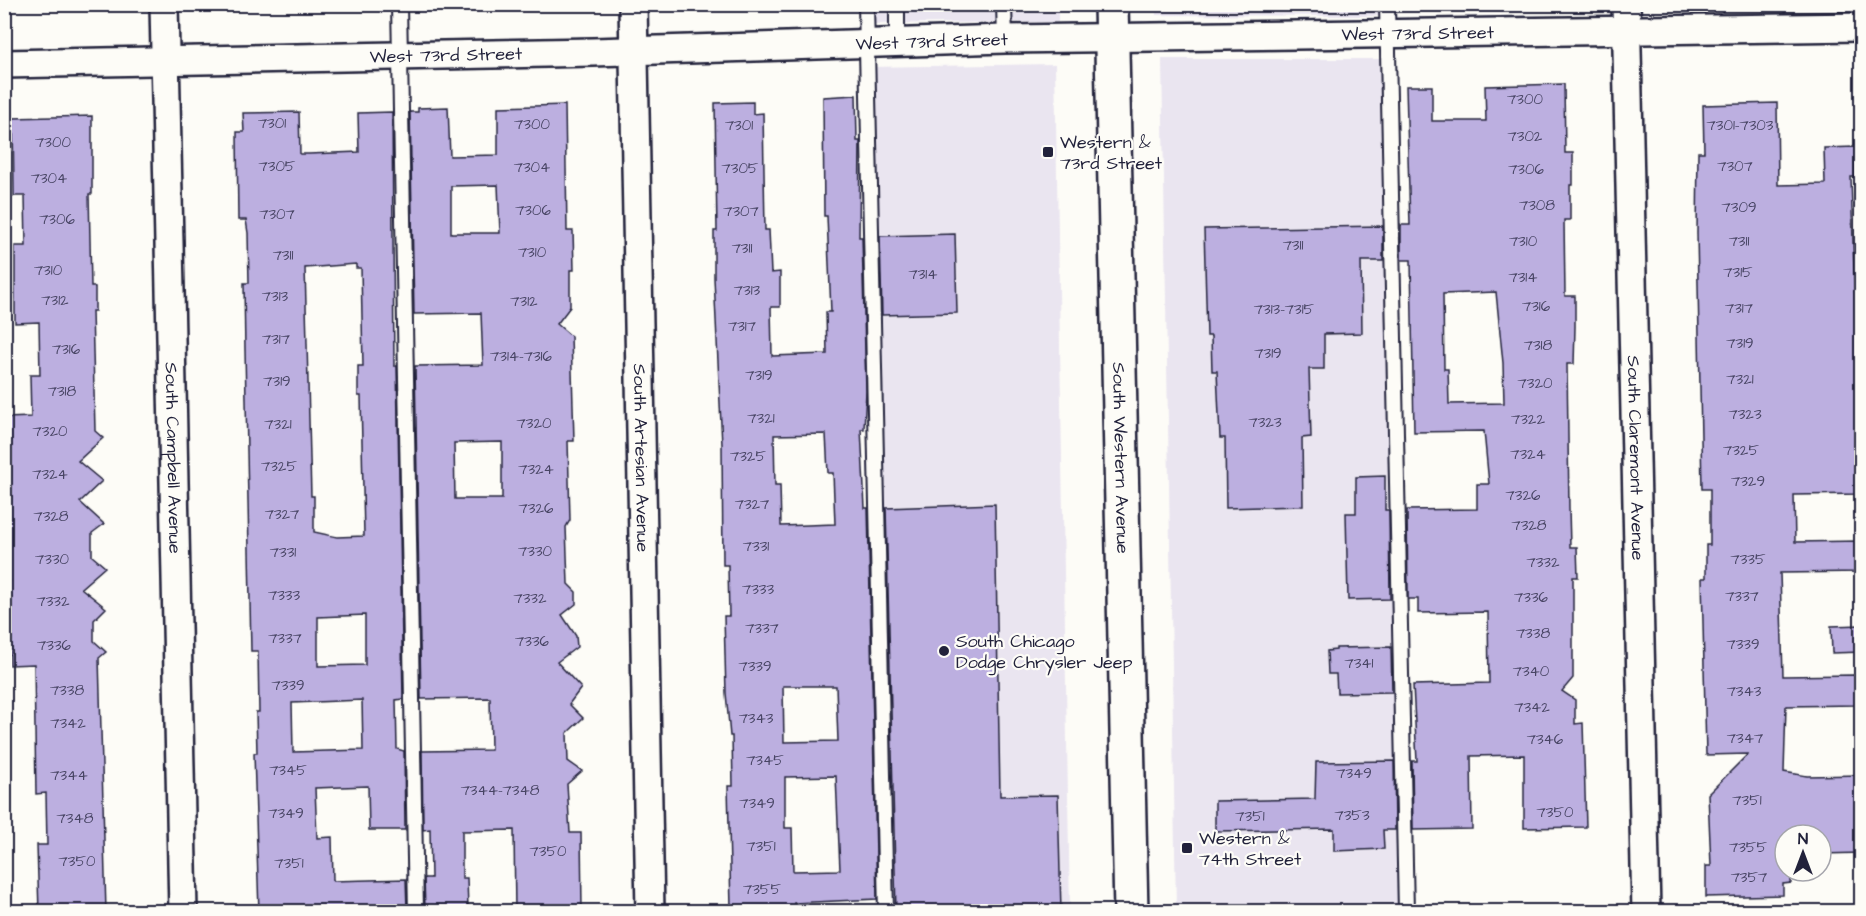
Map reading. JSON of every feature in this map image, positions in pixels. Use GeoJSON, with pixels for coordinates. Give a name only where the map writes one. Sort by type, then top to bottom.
{"type":"FeatureCollection","features":[{"type":"Feature","properties":{"kind":"main road","name":"South Western Avenue"},"geometry":{"type":"LineString","coordinates":[[1111,4],[1131,912]]}},
{"type":"Feature","properties":{"kind":"street","name":"South Campbell Avenue"},"geometry":{"type":"LineString","coordinates":[[164,4],[183,912]]}},
{"type":"Feature","properties":{"kind":"street","name":"South Artesian Avenue"},"geometry":{"type":"LineString","coordinates":[[633,4],[650,912]]}},
{"type":"Feature","properties":{"kind":"street","name":"West 73rd Street"},"geometry":{"type":"LineString","coordinates":[[4,64],[634,51],[867,42],[1388,33],[1627,17],[1862,27]]}},
{"type":"Feature","properties":{"kind":"street","name":"South Claremont Avenue"},"geometry":{"type":"LineString","coordinates":[[1627,17],[1646,912]]}},
{"type":"Feature","properties":{"kind":"lane"},"geometry":{"type":"LineString","coordinates":[[399,4],[416,912]]}},
{"type":"Feature","properties":{"kind":"lane"},"geometry":{"type":"LineString","coordinates":[[866,4],[886,912]]}},
{"type":"Feature","properties":{"kind":"lane"},"geometry":{"type":"LineString","coordinates":[[897,4],[897,42]]}},
{"type":"Feature","properties":{"kind":"lane"},"geometry":{"type":"LineString","coordinates":[[1004,4],[1005,39]]}},
{"type":"Feature","properties":{"kind":"lane"},"geometry":{"type":"LineString","coordinates":[[1387,4],[1406,912]]}},
{"type":"Feature","properties":{"kind":"shaded area"},"geometry":{"type":"Polygon","coordinates":[[[866,5],[1058,5],[1058,22],[866,24],[866,5]]]}},
{"type":"Feature","properties":{"kind":"shaded area"},"geometry":{"type":"Polygon","coordinates":[[[1156,5],[1387,5],[1387,16],[1156,15],[1156,5]]]}},
{"type":"Feature","properties":{"kind":"shaded area"},"geometry":{"type":"Polygon","coordinates":[[[1162,59],[1388,59],[1406,911],[1176,911],[1162,59]]]}},
{"type":"Feature","properties":{"kind":"shaded area"},"geometry":{"type":"Polygon","coordinates":[[[1055,64],[1070,911],[886,911],[867,67],[1055,64]]]}},
{"type":"Feature","properties":{"kind":"building"},"geometry":{"type":"Polygon","coordinates":[[[1564,84],[1565,153],[1573,153],[1570,220],[1564,220],[1565,296],[1575,296],[1574,364],[1567,364],[1570,547],[1577,547],[1578,577],[1573,577],[1573,678],[1562,691],[1575,700],[1575,724],[1583,723],[1586,827],[1524,828],[1524,755],[1471,756],[1472,829],[1413,830],[1412,761],[1417,761],[1413,685],[1489,683],[1488,612],[1418,613],[1418,599],[1408,599],[1407,510],[1477,509],[1477,484],[1489,484],[1484,431],[1414,432],[1411,260],[1401,260],[1401,225],[1410,225],[1406,86],[1432,86],[1432,121],[1486,121],[1485,86],[1564,84]],[[1496,292],[1443,294],[1444,369],[1448,369],[1449,404],[1504,403],[1503,363],[1496,292]]]}},
{"type":"Feature","properties":{"kind":"building"},"geometry":{"type":"Polygon","coordinates":[[[856,95],[857,141],[860,141],[859,237],[862,237],[866,391],[864,429],[861,429],[865,508],[868,508],[877,899],[794,903],[794,906],[731,907],[728,786],[733,786],[732,736],[730,736],[726,693],[724,616],[729,616],[728,565],[723,565],[722,445],[714,278],[714,231],[717,231],[715,103],[753,102],[753,114],[763,113],[765,230],[769,230],[771,273],[780,272],[780,307],[771,307],[772,356],[827,354],[826,312],[831,312],[827,216],[824,216],[823,97],[856,95]],[[826,434],[774,435],[775,485],[780,485],[781,526],[835,524],[833,473],[828,473],[826,434]],[[783,686],[784,742],[838,741],[836,686],[783,686]],[[836,776],[785,777],[785,828],[792,828],[793,871],[840,870],[836,776]]]}},
{"type":"Feature","properties":{"kind":"building"},"geometry":{"type":"Polygon","coordinates":[[[1777,103],[1778,185],[1825,184],[1824,148],[1855,147],[1855,177],[1851,177],[1857,364],[1859,396],[1862,396],[1861,494],[1794,495],[1795,542],[1861,541],[1862,572],[1780,573],[1783,676],[1855,675],[1856,705],[1786,706],[1784,772],[1807,776],[1862,775],[1862,853],[1833,854],[1833,823],[1773,823],[1773,883],[1791,883],[1783,884],[1783,895],[1706,897],[1706,866],[1711,866],[1708,794],[1748,754],[1706,755],[1702,578],[1706,578],[1706,545],[1710,545],[1710,489],[1702,489],[1697,233],[1698,152],[1704,152],[1703,105],[1777,103]]]}},
{"type":"Feature","properties":{"kind":"building"},"geometry":{"type":"Polygon","coordinates":[[[565,105],[567,231],[573,231],[574,270],[570,270],[570,307],[557,324],[571,336],[574,441],[568,441],[570,520],[566,527],[568,584],[576,592],[576,604],[562,615],[576,636],[577,647],[557,662],[581,688],[569,704],[583,718],[567,733],[568,761],[582,771],[567,784],[570,833],[581,833],[582,910],[515,911],[514,830],[462,831],[462,878],[467,878],[468,909],[425,909],[424,878],[431,878],[430,829],[423,830],[422,751],[491,750],[490,698],[421,699],[415,366],[483,365],[481,313],[414,314],[410,112],[418,112],[418,108],[448,107],[450,156],[498,155],[498,107],[565,105]],[[498,185],[451,186],[451,233],[500,233],[498,185]],[[502,442],[454,443],[455,499],[502,499],[502,442]]]}},
{"type":"Feature","properties":{"kind":"building"},"geometry":{"type":"Polygon","coordinates":[[[299,112],[300,154],[309,154],[359,152],[358,113],[392,112],[394,366],[397,366],[403,699],[396,700],[397,749],[404,751],[405,830],[369,830],[368,786],[315,788],[317,838],[332,837],[333,881],[406,879],[407,910],[259,912],[254,753],[257,753],[256,712],[259,712],[258,651],[251,651],[245,350],[244,283],[249,283],[248,233],[246,220],[238,220],[237,132],[244,132],[243,113],[299,112]],[[356,264],[305,268],[314,532],[337,537],[364,536],[361,396],[358,396],[358,366],[363,366],[361,268],[356,268],[356,264]],[[365,615],[318,617],[318,666],[365,665],[365,615]],[[362,700],[292,703],[293,752],[363,750],[362,700]]]}},
{"type":"Feature","properties":{"kind":"building"},"geometry":{"type":"Polygon","coordinates":[[[92,116],[92,194],[89,194],[91,287],[95,287],[95,311],[92,311],[95,431],[103,438],[78,461],[102,481],[80,502],[104,524],[92,533],[92,556],[105,567],[81,588],[106,608],[94,620],[94,641],[106,652],[99,658],[106,912],[39,912],[37,845],[47,845],[46,793],[36,794],[34,664],[10,665],[6,418],[31,417],[30,375],[40,375],[39,322],[15,323],[15,246],[26,246],[25,196],[14,196],[13,118],[92,116]]]}},
{"type":"Feature","properties":{"kind":"building"},"geometry":{"type":"Polygon","coordinates":[[[1383,226],[1383,261],[1361,261],[1362,333],[1324,334],[1324,369],[1309,369],[1311,437],[1302,438],[1303,506],[1226,508],[1225,438],[1220,438],[1217,371],[1212,371],[1211,336],[1207,336],[1204,229],[1383,226]]]}},
{"type":"Feature","properties":{"kind":"building"},"geometry":{"type":"Polygon","coordinates":[[[955,234],[957,313],[882,315],[880,236],[955,234]]]}},
{"type":"Feature","properties":{"kind":"building"},"geometry":{"type":"Polygon","coordinates":[[[1385,476],[1385,510],[1389,510],[1390,599],[1348,600],[1346,513],[1356,513],[1356,477],[1385,476]]]}},
{"type":"Feature","properties":{"kind":"building","name":"South Chicago Dodge Chrysler Jeep"},"geometry":{"type":"Polygon","coordinates":[[[995,504],[1000,796],[1058,795],[1061,912],[896,912],[886,508],[995,504]]]}},
{"type":"Feature","properties":{"kind":"building"},"geometry":{"type":"Polygon","coordinates":[[[1862,625],[1862,652],[1832,653],[1831,626],[1862,625]]]}},
{"type":"Feature","properties":{"kind":"building"},"geometry":{"type":"Polygon","coordinates":[[[1391,647],[1392,692],[1337,693],[1336,674],[1328,674],[1327,651],[1336,650],[1336,648],[1391,647]]]}},
{"type":"Feature","properties":{"kind":"building"},"geometry":{"type":"Polygon","coordinates":[[[1394,761],[1395,830],[1383,830],[1384,849],[1334,851],[1334,829],[1215,831],[1215,801],[1315,799],[1316,762],[1394,761]]]}},
{"type":"Feature","properties":{"kind":"place","name":"Western & 73rd Street"},"geometry":{"type":"Point","coordinates":[1048,152]}},
{"type":"Feature","properties":{"kind":"place","name":"South Chicago Dodge Chrysler Jeep"},"geometry":{"type":"Point","coordinates":[944,651]}},
{"type":"Feature","properties":{"kind":"place","name":"Western & 74th Street"},"geometry":{"type":"Point","coordinates":[1187,848]}}]}
